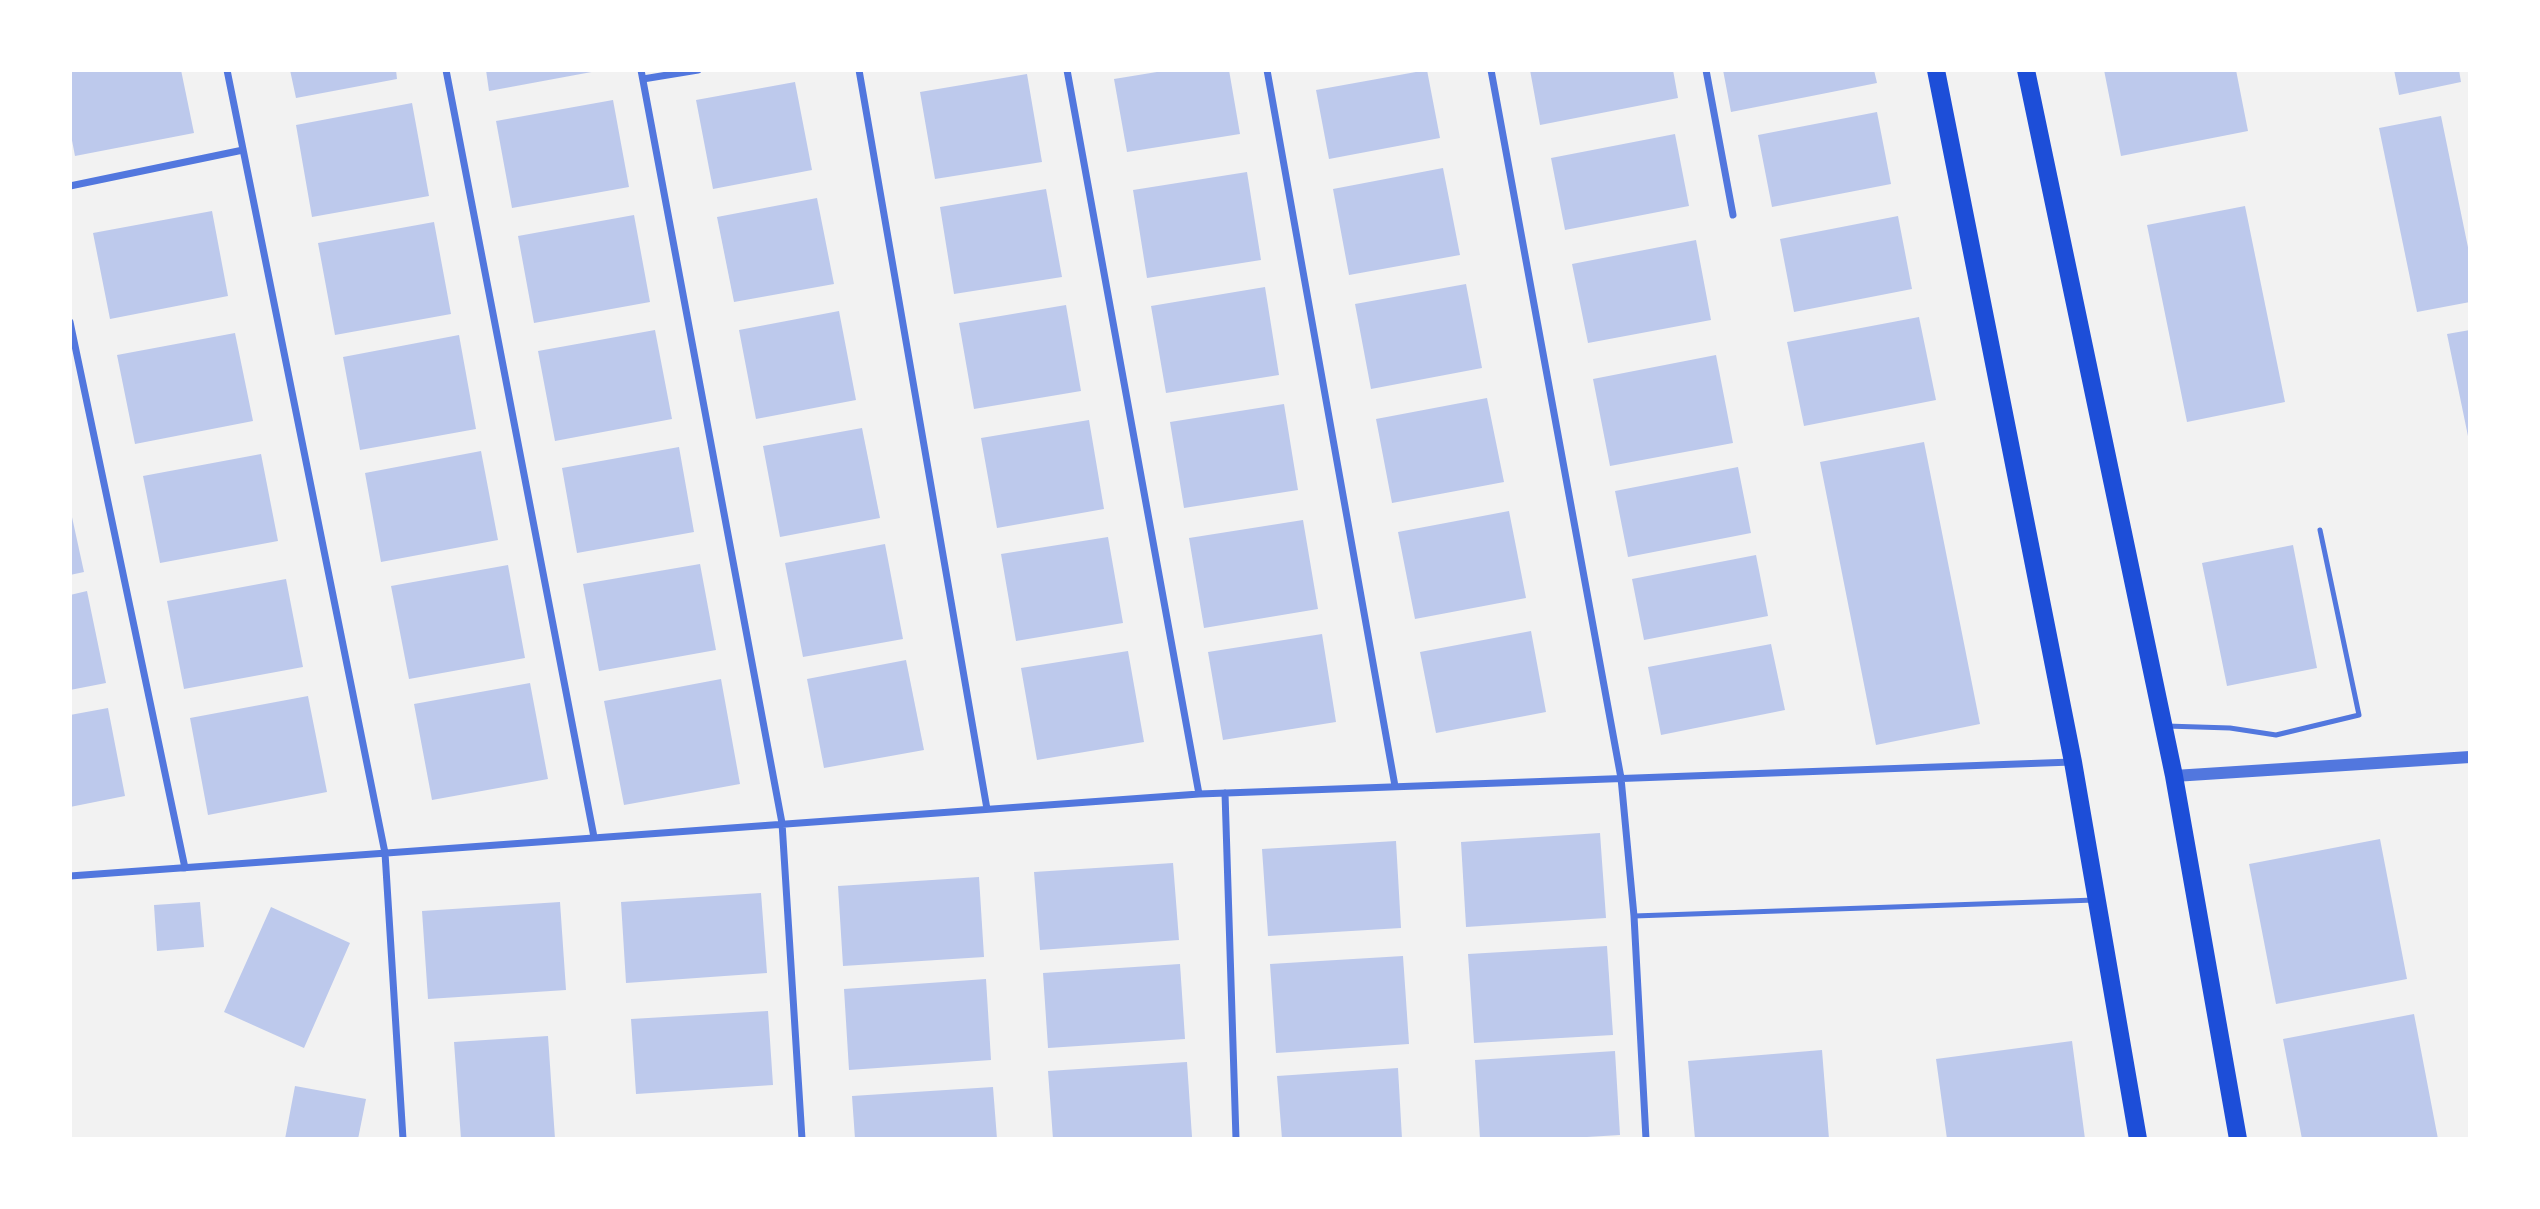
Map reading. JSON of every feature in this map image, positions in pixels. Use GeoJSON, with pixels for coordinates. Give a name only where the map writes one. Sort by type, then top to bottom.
{"type":"FeatureCollection","features":[{"type":"Feature","properties":{"kind":"main road"},"geometry":{"type":"LineString","coordinates":[[1936,70],[2073,762],[2138,1139]]}},
{"type":"Feature","properties":{"kind":"main road"},"geometry":{"type":"LineString","coordinates":[[2026,70],[2174,776],[2238,1139]]}},
{"type":"Feature","properties":{"kind":"street"},"geometry":{"type":"LineString","coordinates":[[227,70],[385,853],[404,1139]]}},
{"type":"Feature","properties":{"kind":"street"},"geometry":{"type":"LineString","coordinates":[[446,70],[594,837]]}},
{"type":"Feature","properties":{"kind":"street"},"geometry":{"type":"LineString","coordinates":[[698,70],[642,74],[782,823],[802,1139]]}},
{"type":"Feature","properties":{"kind":"street"},"geometry":{"type":"LineString","coordinates":[[859,70],[987,809]]}},
{"type":"Feature","properties":{"kind":"street"},"geometry":{"type":"LineString","coordinates":[[1067,70],[1199,794]]}},
{"type":"Feature","properties":{"kind":"street"},"geometry":{"type":"LineString","coordinates":[[1267,70],[1395,786]]}},
{"type":"Feature","properties":{"kind":"street"},"geometry":{"type":"LineString","coordinates":[[1490,70],[1622,778],[1634,916],[1646,1139]]}},
{"type":"Feature","properties":{"kind":"street"},"geometry":{"type":"LineString","coordinates":[[1706,70],[1733,215]]}},
{"type":"Feature","properties":{"kind":"street"},"geometry":{"type":"LineString","coordinates":[[70,186],[243,150]]}},
{"type":"Feature","properties":{"kind":"street"},"geometry":{"type":"LineString","coordinates":[[70,321],[185,868]]}},
{"type":"Feature","properties":{"kind":"street"},"geometry":{"type":"LineString","coordinates":[[2174,776],[2470,757]]}},
{"type":"Feature","properties":{"kind":"street"},"geometry":{"type":"LineString","coordinates":[[70,876],[1199,794],[2073,762]]}},
{"type":"Feature","properties":{"kind":"street"},"geometry":{"type":"LineString","coordinates":[[1225,793],[1236,1139]]}},
{"type":"Feature","properties":{"kind":"lane"},"geometry":{"type":"LineString","coordinates":[[2164,726],[2230,728],[2276,735],[2359,715],[2320,530]]}},
{"type":"Feature","properties":{"kind":"lane"},"geometry":{"type":"LineString","coordinates":[[1634,916],[2098,900]]}},
{"type":"Feature","properties":{"kind":"building"},"geometry":{"type":"Polygon","coordinates":[[[70,70],[181,70],[194,133],[75,156],[70,130],[70,70]]]}},
{"type":"Feature","properties":{"kind":"building"},"geometry":{"type":"Polygon","coordinates":[[[290,70],[396,70],[397,79],[296,98],[290,70]]]}},
{"type":"Feature","properties":{"kind":"building"},"geometry":{"type":"Polygon","coordinates":[[[486,70],[597,70],[597,71],[489,91],[486,70]]]}},
{"type":"Feature","properties":{"kind":"building"},"geometry":{"type":"Polygon","coordinates":[[[1169,70],[1229,70],[1240,134],[1127,152],[1114,79],[1169,70]]]}},
{"type":"Feature","properties":{"kind":"building"},"geometry":{"type":"Polygon","coordinates":[[[1427,70],[1440,138],[1329,159],[1316,90],[1427,70]]]}},
{"type":"Feature","properties":{"kind":"building"},"geometry":{"type":"Polygon","coordinates":[[[1530,70],[1673,70],[1678,98],[1540,125],[1530,70]]]}},
{"type":"Feature","properties":{"kind":"building"},"geometry":{"type":"Polygon","coordinates":[[[1723,70],[1874,70],[1877,83],[1731,112],[1723,70]]]}},
{"type":"Feature","properties":{"kind":"building"},"geometry":{"type":"Polygon","coordinates":[[[2104,70],[2236,70],[2248,131],[2121,156],[2104,70]]]}},
{"type":"Feature","properties":{"kind":"building"},"geometry":{"type":"Polygon","coordinates":[[[2394,70],[2459,70],[2461,82],[2399,95],[2394,70]]]}},
{"type":"Feature","properties":{"kind":"building"},"geometry":{"type":"Polygon","coordinates":[[[1027,74],[1042,162],[935,179],[920,92],[1027,74]]]}},
{"type":"Feature","properties":{"kind":"building"},"geometry":{"type":"Polygon","coordinates":[[[795,82],[812,170],[713,189],[696,100],[795,82]]]}},
{"type":"Feature","properties":{"kind":"building"},"geometry":{"type":"Polygon","coordinates":[[[613,100],[629,187],[512,208],[496,121],[613,100]]]}},
{"type":"Feature","properties":{"kind":"building"},"geometry":{"type":"Polygon","coordinates":[[[412,103],[429,196],[312,217],[296,125],[412,103]]]}},
{"type":"Feature","properties":{"kind":"building"},"geometry":{"type":"Polygon","coordinates":[[[1877,112],[1891,184],[1772,207],[1758,135],[1877,112]]]}},
{"type":"Feature","properties":{"kind":"building"},"geometry":{"type":"Polygon","coordinates":[[[2441,116],[2470,257],[2470,302],[2417,312],[2379,128],[2441,116]]]}},
{"type":"Feature","properties":{"kind":"building"},"geometry":{"type":"Polygon","coordinates":[[[1675,134],[1689,206],[1565,230],[1551,158],[1675,134]]]}},
{"type":"Feature","properties":{"kind":"building"},"geometry":{"type":"Polygon","coordinates":[[[1443,168],[1460,255],[1349,275],[1333,189],[1443,168]]]}},
{"type":"Feature","properties":{"kind":"building"},"geometry":{"type":"Polygon","coordinates":[[[1247,172],[1261,260],[1147,278],[1133,190],[1247,172]]]}},
{"type":"Feature","properties":{"kind":"building"},"geometry":{"type":"Polygon","coordinates":[[[1046,189],[1062,277],[954,294],[940,207],[1046,189]]]}},
{"type":"Feature","properties":{"kind":"building"},"geometry":{"type":"Polygon","coordinates":[[[817,198],[834,284],[734,302],[717,217],[817,198]]]}},
{"type":"Feature","properties":{"kind":"building"},"geometry":{"type":"Polygon","coordinates":[[[2245,206],[2285,402],[2187,422],[2147,225],[2245,206]]]}},
{"type":"Feature","properties":{"kind":"building"},"geometry":{"type":"Polygon","coordinates":[[[212,211],[228,296],[110,319],[93,233],[212,211]]]}},
{"type":"Feature","properties":{"kind":"building"},"geometry":{"type":"Polygon","coordinates":[[[634,215],[650,302],[534,323],[518,236],[634,215]]]}},
{"type":"Feature","properties":{"kind":"building"},"geometry":{"type":"Polygon","coordinates":[[[1898,216],[1912,289],[1794,312],[1780,239],[1898,216]]]}},
{"type":"Feature","properties":{"kind":"building"},"geometry":{"type":"Polygon","coordinates":[[[434,222],[451,314],[335,335],[318,243],[434,222]]]}},
{"type":"Feature","properties":{"kind":"building"},"geometry":{"type":"Polygon","coordinates":[[[1696,240],[1711,320],[1588,343],[1572,264],[1696,240]]]}},
{"type":"Feature","properties":{"kind":"building"},"geometry":{"type":"Polygon","coordinates":[[[1466,284],[1482,368],[1371,389],[1355,304],[1466,284]]]}},
{"type":"Feature","properties":{"kind":"building"},"geometry":{"type":"Polygon","coordinates":[[[1265,287],[1279,375],[1166,393],[1151,306],[1265,287]]]}},
{"type":"Feature","properties":{"kind":"building"},"geometry":{"type":"Polygon","coordinates":[[[1066,305],[1081,391],[974,409],[959,323],[1066,305]]]}},
{"type":"Feature","properties":{"kind":"building"},"geometry":{"type":"Polygon","coordinates":[[[839,311],[856,400],[756,419],[739,330],[839,311]]]}},
{"type":"Feature","properties":{"kind":"building"},"geometry":{"type":"Polygon","coordinates":[[[1919,317],[1936,400],[1804,426],[1787,342],[1919,317]]]}},
{"type":"Feature","properties":{"kind":"building"},"geometry":{"type":"Polygon","coordinates":[[[655,330],[672,419],[555,441],[538,351],[655,330]]]}},
{"type":"Feature","properties":{"kind":"building"},"geometry":{"type":"Polygon","coordinates":[[[2470,330],[2470,440],[2469,441],[2447,334],[2470,330]]]}},
{"type":"Feature","properties":{"kind":"building"},"geometry":{"type":"Polygon","coordinates":[[[235,333],[253,421],[135,444],[117,355],[235,333]]]}},
{"type":"Feature","properties":{"kind":"building"},"geometry":{"type":"Polygon","coordinates":[[[459,335],[476,429],[360,450],[343,357],[459,335]]]}},
{"type":"Feature","properties":{"kind":"building"},"geometry":{"type":"Polygon","coordinates":[[[1716,355],[1733,443],[1610,466],[1593,379],[1716,355]]]}},
{"type":"Feature","properties":{"kind":"building"},"geometry":{"type":"Polygon","coordinates":[[[1487,398],[1504,482],[1392,503],[1376,419],[1487,398]]]}},
{"type":"Feature","properties":{"kind":"building"},"geometry":{"type":"Polygon","coordinates":[[[1284,404],[1298,490],[1184,508],[1170,422],[1284,404]]]}},
{"type":"Feature","properties":{"kind":"building"},"geometry":{"type":"Polygon","coordinates":[[[1089,420],[1104,509],[997,528],[981,438],[1089,420]]]}},
{"type":"Feature","properties":{"kind":"building"},"geometry":{"type":"Polygon","coordinates":[[[862,428],[880,518],[780,537],[763,446],[862,428]]]}},
{"type":"Feature","properties":{"kind":"building"},"geometry":{"type":"Polygon","coordinates":[[[1924,442],[1980,724],[1876,745],[1820,462],[1924,442]]]}},
{"type":"Feature","properties":{"kind":"building"},"geometry":{"type":"Polygon","coordinates":[[[679,447],[694,532],[577,553],[562,468],[679,447]]]}},
{"type":"Feature","properties":{"kind":"building"},"geometry":{"type":"Polygon","coordinates":[[[481,451],[498,540],[381,562],[365,473],[481,451]]]}},
{"type":"Feature","properties":{"kind":"building"},"geometry":{"type":"Polygon","coordinates":[[[261,454],[278,541],[160,563],[143,476],[261,454]]]}},
{"type":"Feature","properties":{"kind":"building"},"geometry":{"type":"Polygon","coordinates":[[[1738,467],[1751,533],[1628,557],[1615,491],[1738,467]]]}},
{"type":"Feature","properties":{"kind":"building"},"geometry":{"type":"Polygon","coordinates":[[[70,508],[84,572],[70,575],[70,508]]]}},
{"type":"Feature","properties":{"kind":"building"},"geometry":{"type":"Polygon","coordinates":[[[1509,511],[1526,598],[1415,619],[1398,532],[1509,511]]]}},
{"type":"Feature","properties":{"kind":"building"},"geometry":{"type":"Polygon","coordinates":[[[1303,520],[1318,609],[1204,628],[1189,538],[1303,520]]]}},
{"type":"Feature","properties":{"kind":"building"},"geometry":{"type":"Polygon","coordinates":[[[1108,537],[1123,623],[1016,641],[1001,554],[1108,537]]]}},
{"type":"Feature","properties":{"kind":"building"},"geometry":{"type":"Polygon","coordinates":[[[885,544],[903,639],[803,657],[785,563],[885,544]]]}},
{"type":"Feature","properties":{"kind":"building"},"geometry":{"type":"Polygon","coordinates":[[[2293,545],[2317,668],[2227,686],[2202,563],[2293,545]]]}},
{"type":"Feature","properties":{"kind":"building"},"geometry":{"type":"Polygon","coordinates":[[[1756,555],[1768,616],[1644,640],[1632,579],[1756,555]]]}},
{"type":"Feature","properties":{"kind":"building"},"geometry":{"type":"Polygon","coordinates":[[[700,564],[716,650],[599,671],[583,584],[700,564]]]}},
{"type":"Feature","properties":{"kind":"building"},"geometry":{"type":"Polygon","coordinates":[[[508,565],[525,658],[409,679],[391,586],[508,565]]]}},
{"type":"Feature","properties":{"kind":"building"},"geometry":{"type":"Polygon","coordinates":[[[286,579],[303,667],[184,689],[167,601],[286,579]]]}},
{"type":"Feature","properties":{"kind":"building"},"geometry":{"type":"Polygon","coordinates":[[[87,591],[106,683],[70,690],[70,595],[87,591]]]}},
{"type":"Feature","properties":{"kind":"building"},"geometry":{"type":"Polygon","coordinates":[[[1531,631],[1546,712],[1436,733],[1420,652],[1531,631]]]}},
{"type":"Feature","properties":{"kind":"building"},"geometry":{"type":"Polygon","coordinates":[[[1322,634],[1336,722],[1223,740],[1208,652],[1322,634]]]}},
{"type":"Feature","properties":{"kind":"building"},"geometry":{"type":"Polygon","coordinates":[[[1771,644],[1785,710],[1661,735],[1648,667],[1771,644]]]}},
{"type":"Feature","properties":{"kind":"building"},"geometry":{"type":"Polygon","coordinates":[[[1128,651],[1144,742],[1037,760],[1021,668],[1128,651]]]}},
{"type":"Feature","properties":{"kind":"building"},"geometry":{"type":"Polygon","coordinates":[[[906,660],[924,750],[824,768],[807,679],[906,660]]]}},
{"type":"Feature","properties":{"kind":"building"},"geometry":{"type":"Polygon","coordinates":[[[721,679],[740,784],[624,805],[604,701],[721,679]]]}},
{"type":"Feature","properties":{"kind":"building"},"geometry":{"type":"Polygon","coordinates":[[[530,683],[548,779],[432,800],[414,704],[530,683]]]}},
{"type":"Feature","properties":{"kind":"building"},"geometry":{"type":"Polygon","coordinates":[[[308,696],[327,792],[208,815],[190,718],[308,696]]]}},
{"type":"Feature","properties":{"kind":"building"},"geometry":{"type":"Polygon","coordinates":[[[108,708],[125,796],[70,807],[70,715],[108,708]]]}},
{"type":"Feature","properties":{"kind":"building"},"geometry":{"type":"Polygon","coordinates":[[[1600,833],[1606,918],[1466,927],[1461,842],[1600,833]]]}},
{"type":"Feature","properties":{"kind":"building"},"geometry":{"type":"Polygon","coordinates":[[[2380,839],[2407,979],[2276,1004],[2249,864],[2380,839]]]}},
{"type":"Feature","properties":{"kind":"building"},"geometry":{"type":"Polygon","coordinates":[[[1396,841],[1401,928],[1268,936],[1262,849],[1396,841]]]}},
{"type":"Feature","properties":{"kind":"building"},"geometry":{"type":"Polygon","coordinates":[[[1173,863],[1179,940],[1040,950],[1034,872],[1173,863]]]}},
{"type":"Feature","properties":{"kind":"building"},"geometry":{"type":"Polygon","coordinates":[[[979,877],[984,957],[843,966],[838,886],[979,877]]]}},
{"type":"Feature","properties":{"kind":"building"},"geometry":{"type":"Polygon","coordinates":[[[761,893],[767,973],[626,983],[621,902],[761,893]]]}},
{"type":"Feature","properties":{"kind":"building"},"geometry":{"type":"Polygon","coordinates":[[[200,902],[204,947],[157,951],[154,905],[200,902]]]}},
{"type":"Feature","properties":{"kind":"building"},"geometry":{"type":"Polygon","coordinates":[[[560,902],[566,990],[428,999],[422,911],[560,902]]]}},
{"type":"Feature","properties":{"kind":"building"},"geometry":{"type":"Polygon","coordinates":[[[271,907],[350,943],[304,1048],[224,1012],[271,907]]]}},
{"type":"Feature","properties":{"kind":"building"},"geometry":{"type":"Polygon","coordinates":[[[1607,946],[1613,1035],[1474,1043],[1468,954],[1607,946]]]}},
{"type":"Feature","properties":{"kind":"building"},"geometry":{"type":"Polygon","coordinates":[[[1403,956],[1409,1044],[1276,1053],[1270,964],[1403,956]]]}},
{"type":"Feature","properties":{"kind":"building"},"geometry":{"type":"Polygon","coordinates":[[[1180,964],[1185,1039],[1048,1048],[1043,973],[1180,964]]]}},
{"type":"Feature","properties":{"kind":"building"},"geometry":{"type":"Polygon","coordinates":[[[986,979],[991,1060],[849,1070],[844,989],[986,979]]]}},
{"type":"Feature","properties":{"kind":"building"},"geometry":{"type":"Polygon","coordinates":[[[768,1011],[773,1085],[636,1094],[631,1019],[768,1011]]]}},
{"type":"Feature","properties":{"kind":"building"},"geometry":{"type":"Polygon","coordinates":[[[2414,1014],[2438,1139],[2302,1139],[2283,1039],[2414,1014]]]}},
{"type":"Feature","properties":{"kind":"building"},"geometry":{"type":"Polygon","coordinates":[[[548,1036],[555,1139],[461,1139],[454,1042],[548,1036]]]}},
{"type":"Feature","properties":{"kind":"building"},"geometry":{"type":"Polygon","coordinates":[[[2072,1041],[2085,1139],[1947,1139],[1936,1059],[2072,1041]]]}},
{"type":"Feature","properties":{"kind":"building"},"geometry":{"type":"Polygon","coordinates":[[[1822,1050],[1829,1139],[1695,1139],[1688,1061],[1822,1050]]]}},
{"type":"Feature","properties":{"kind":"building"},"geometry":{"type":"Polygon","coordinates":[[[1615,1051],[1620,1135],[1554,1139],[1480,1139],[1475,1060],[1615,1051]]]}},
{"type":"Feature","properties":{"kind":"building"},"geometry":{"type":"Polygon","coordinates":[[[1187,1062],[1192,1137],[1053,1139],[1048,1071],[1187,1062]]]}},
{"type":"Feature","properties":{"kind":"building"},"geometry":{"type":"Polygon","coordinates":[[[1398,1068],[1402,1139],[1282,1139],[1277,1076],[1398,1068]]]}},
{"type":"Feature","properties":{"kind":"building"},"geometry":{"type":"Polygon","coordinates":[[[295,1086],[366,1099],[358,1139],[285,1139],[295,1086]]]}},
{"type":"Feature","properties":{"kind":"building"},"geometry":{"type":"Polygon","coordinates":[[[993,1087],[997,1139],[855,1139],[852,1096],[993,1087]]]}}]}
